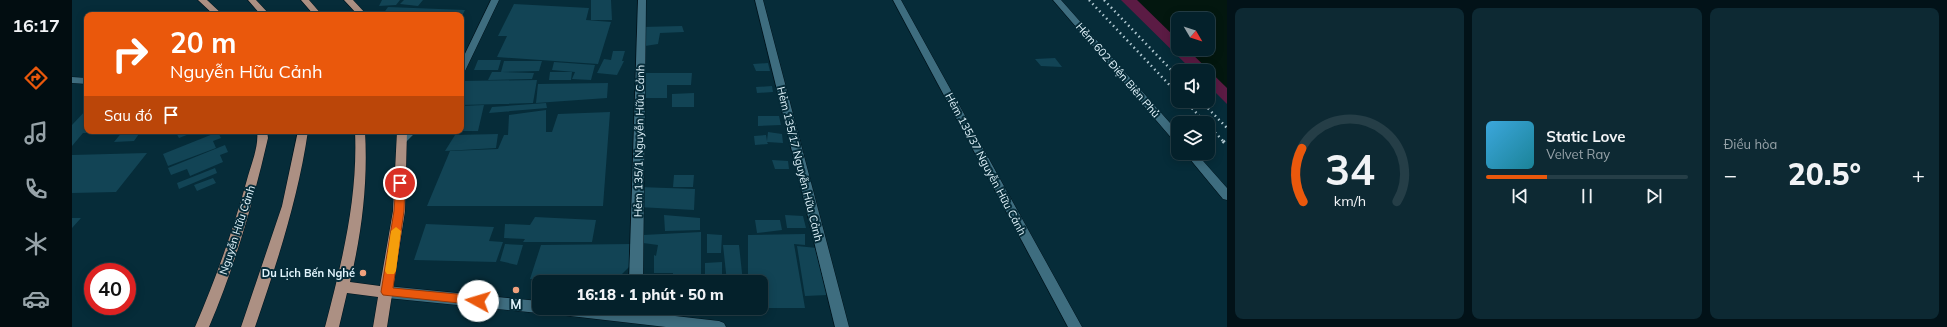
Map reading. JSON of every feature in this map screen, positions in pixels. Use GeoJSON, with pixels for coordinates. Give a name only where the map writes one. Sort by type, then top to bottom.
{"type":"FeatureCollection","features":[{"type":"Feature","properties":{"kind":"main road"},"geometry":{"type":"LineString","coordinates":[[202,0],[216,12]]}},
{"type":"Feature","properties":{"kind":"main road"},"geometry":{"type":"LineString","coordinates":[[252,0],[263,12]]}},
{"type":"Feature","properties":{"kind":"main road"},"geometry":{"type":"LineString","coordinates":[[305,0],[315,12]]}},
{"type":"Feature","properties":{"kind":"main road"},"geometry":{"type":"LineString","coordinates":[[348,0],[360,12]]}},
{"type":"Feature","properties":{"kind":"main road","name":"Nguyễn Hữu Cảnh"},"geometry":{"type":"LineString","coordinates":[[202,327],[234,244],[252,186],[263,138],[262,134]]}},
{"type":"Feature","properties":{"kind":"main road"},"geometry":{"type":"LineString","coordinates":[[248,327],[266,279],[285,215],[299,162],[303,134]]}},
{"type":"Feature","properties":{"kind":"main road"},"geometry":{"type":"LineString","coordinates":[[332,327],[342,287],[359,188],[362,150],[360,134]]}},
{"type":"Feature","properties":{"kind":"main road"},"geometry":{"type":"LineString","coordinates":[[380,327],[387,292],[399,211],[402,136]]}},
{"type":"Feature","properties":{"kind":"main road"},"geometry":{"type":"LineString","coordinates":[[342,287],[387,292]]}},
{"type":"Feature","properties":{"kind":"street","name":"Hẻm 135/1 Nguyễn Hữu Cảnh"},"geometry":{"type":"LineString","coordinates":[[636,275],[642,0]]}},
{"type":"Feature","properties":{"kind":"street","name":"Hẻm 135/17 Nguyễn Hữu Cảnh"},"geometry":{"type":"LineString","coordinates":[[758,0],[842,327]]}},
{"type":"Feature","properties":{"kind":"street","name":"Hẻm 135/37 Nguyễn Hữu Cảnh"},"geometry":{"type":"LineString","coordinates":[[897,0],[1075,327]]}},
{"type":"Feature","properties":{"kind":"street","name":"Hẻm 602 Điện Biên Phủ"},"geometry":{"type":"LineString","coordinates":[[1057,0],[1171,132]]}},
{"type":"Feature","properties":{"kind":"street"},"geometry":{"type":"LineString","coordinates":[[72,80],[84,81]]}},
{"type":"Feature","properties":{"kind":"street"},"geometry":{"type":"LineString","coordinates":[[1196,160],[1227,196]]}},
{"type":"Feature","properties":{"kind":"street"},"geometry":{"type":"LineString","coordinates":[[387,292],[532,306]]}},
{"type":"Feature","properties":{"kind":"street"},"geometry":{"type":"LineString","coordinates":[[652,315],[719,327]]}},
{"type":"Feature","properties":{"kind":"lane"},"geometry":{"type":"LineString","coordinates":[[464,65],[495,0]]}},
{"type":"Feature","properties":{"kind":"shaded area"},"geometry":{"type":"Polygon","coordinates":[[[1121,0],[1227,0],[1227,104],[1215,92],[1215,64],[1186,64],[1178,56],[1215,56],[1215,12],[1171,12],[1171,49],[1121,0]]]}},
{"type":"Feature","properties":{"kind":"shaded area"},"geometry":{"type":"Polygon","coordinates":[[[1137,0],[1227,0],[1227,88],[1215,76],[1215,64],[1202,64],[1194,56],[1215,56],[1215,12],[1171,12],[1171,33],[1137,0]]]}},
{"type":"Feature","properties":{"kind":"building"},"geometry":{"type":"Polygon","coordinates":[[[382,0],[400,0],[396,5],[379,6],[382,0]]]}},
{"type":"Feature","properties":{"kind":"building"},"geometry":{"type":"Polygon","coordinates":[[[404,0],[423,0],[418,6],[400,4],[404,0]]]}},
{"type":"Feature","properties":{"kind":"building"},"geometry":{"type":"Polygon","coordinates":[[[591,0],[611,0],[612,20],[591,20],[591,0]]]}},
{"type":"Feature","properties":{"kind":"building"},"geometry":{"type":"Polygon","coordinates":[[[514,4],[589,8],[586,20],[611,22],[598,64],[497,57],[507,36],[498,36],[514,4]]]}},
{"type":"Feature","properties":{"kind":"building"},"geometry":{"type":"Polygon","coordinates":[[[388,7],[465,10],[464,12],[384,12],[388,7]]]}},
{"type":"Feature","properties":{"kind":"building"},"geometry":{"type":"Polygon","coordinates":[[[682,26],[684,32],[660,33],[658,44],[645,46],[642,27],[682,26]]]}},
{"type":"Feature","properties":{"kind":"building"},"geometry":{"type":"Polygon","coordinates":[[[613,51],[625,51],[622,61],[624,61],[617,75],[597,73],[604,59],[611,60],[613,51]]]}},
{"type":"Feature","properties":{"kind":"building"},"geometry":{"type":"Polygon","coordinates":[[[1055,58],[1062,67],[1041,66],[1035,59],[1055,58]]]}},
{"type":"Feature","properties":{"kind":"building"},"geometry":{"type":"Polygon","coordinates":[[[478,60],[501,60],[498,70],[474,70],[478,60]]]}},
{"type":"Feature","properties":{"kind":"building"},"geometry":{"type":"Polygon","coordinates":[[[504,61],[542,61],[539,71],[501,72],[504,61]]]}},
{"type":"Feature","properties":{"kind":"building"},"geometry":{"type":"Polygon","coordinates":[[[554,62],[595,65],[591,80],[572,79],[575,72],[552,70],[554,62]]]}},
{"type":"Feature","properties":{"kind":"building"},"geometry":{"type":"Polygon","coordinates":[[[768,63],[770,71],[756,71],[753,64],[768,63]]]}},
{"type":"Feature","properties":{"kind":"building"},"geometry":{"type":"Polygon","coordinates":[[[492,72],[534,73],[532,79],[488,80],[492,72]]]}},
{"type":"Feature","properties":{"kind":"building"},"geometry":{"type":"Polygon","coordinates":[[[550,72],[572,72],[571,80],[549,80],[550,72]]]}},
{"type":"Feature","properties":{"kind":"building"},"geometry":{"type":"Polygon","coordinates":[[[642,73],[692,73],[691,85],[667,85],[667,98],[642,98],[642,73]]]}},
{"type":"Feature","properties":{"kind":"building"},"geometry":{"type":"Polygon","coordinates":[[[537,80],[533,103],[464,105],[464,81],[537,80]]]}},
{"type":"Feature","properties":{"kind":"building"},"geometry":{"type":"Polygon","coordinates":[[[608,83],[607,98],[536,103],[538,84],[608,83]]]}},
{"type":"Feature","properties":{"kind":"building"},"geometry":{"type":"Polygon","coordinates":[[[772,86],[773,92],[757,93],[756,87],[772,86]]]}},
{"type":"Feature","properties":{"kind":"building"},"geometry":{"type":"Polygon","coordinates":[[[694,93],[694,107],[672,107],[672,94],[694,93]]]}},
{"type":"Feature","properties":{"kind":"building"},"geometry":{"type":"Polygon","coordinates":[[[546,103],[547,108],[489,113],[492,107],[546,103]]]}},
{"type":"Feature","properties":{"kind":"building"},"geometry":{"type":"Polygon","coordinates":[[[484,105],[478,131],[464,131],[464,106],[484,105]]]}},
{"type":"Feature","properties":{"kind":"building"},"geometry":{"type":"Polygon","coordinates":[[[546,110],[546,132],[552,132],[558,114],[610,112],[603,206],[427,206],[450,151],[498,149],[504,135],[508,135],[509,115],[546,110]]]}},
{"type":"Feature","properties":{"kind":"building"},"geometry":{"type":"Polygon","coordinates":[[[84,112],[84,133],[72,146],[72,125],[84,112]]]}},
{"type":"Feature","properties":{"kind":"building"},"geometry":{"type":"Polygon","coordinates":[[[758,116],[779,116],[781,125],[758,126],[758,116]]]}},
{"type":"Feature","properties":{"kind":"building"},"geometry":{"type":"Polygon","coordinates":[[[768,132],[782,134],[783,143],[767,142],[768,144],[755,145],[754,136],[766,135],[767,141],[768,132]]]}},
{"type":"Feature","properties":{"kind":"building"},"geometry":{"type":"Polygon","coordinates":[[[121,134],[139,134],[134,141],[114,142],[121,134]]]}},
{"type":"Feature","properties":{"kind":"building"},"geometry":{"type":"Polygon","coordinates":[[[177,134],[189,134],[179,138],[177,134]]]}},
{"type":"Feature","properties":{"kind":"building"},"geometry":{"type":"Polygon","coordinates":[[[213,134],[219,134],[221,138],[213,141],[216,148],[168,166],[163,154],[213,134]]]}},
{"type":"Feature","properties":{"kind":"building"},"geometry":{"type":"Polygon","coordinates":[[[498,134],[496,148],[445,151],[455,135],[498,134]]]}},
{"type":"Feature","properties":{"kind":"building"},"geometry":{"type":"Polygon","coordinates":[[[225,145],[228,152],[220,155],[223,162],[190,176],[187,169],[171,175],[168,168],[225,145]]]}},
{"type":"Feature","properties":{"kind":"building"},"geometry":{"type":"Polygon","coordinates":[[[147,153],[116,192],[72,193],[72,155],[147,153]]]}},
{"type":"Feature","properties":{"kind":"building"},"geometry":{"type":"Polygon","coordinates":[[[772,160],[788,161],[789,169],[775,169],[772,160]]]}},
{"type":"Feature","properties":{"kind":"building"},"geometry":{"type":"Polygon","coordinates":[[[215,168],[217,173],[179,189],[177,183],[215,168]]]}},
{"type":"Feature","properties":{"kind":"building"},"geometry":{"type":"Polygon","coordinates":[[[674,175],[694,175],[693,187],[673,187],[674,175]]]}},
{"type":"Feature","properties":{"kind":"building"},"geometry":{"type":"Polygon","coordinates":[[[213,178],[216,183],[197,191],[194,185],[213,178]]]}},
{"type":"Feature","properties":{"kind":"building"},"geometry":{"type":"Polygon","coordinates":[[[639,187],[695,189],[694,210],[638,207],[639,187]]]}},
{"type":"Feature","properties":{"kind":"building"},"geometry":{"type":"Polygon","coordinates":[[[664,215],[700,218],[700,230],[665,231],[664,215]]]}},
{"type":"Feature","properties":{"kind":"building"},"geometry":{"type":"Polygon","coordinates":[[[785,215],[803,216],[806,228],[787,228],[785,215]]]}},
{"type":"Feature","properties":{"kind":"building"},"geometry":{"type":"Polygon","coordinates":[[[535,217],[596,220],[592,242],[523,242],[525,239],[504,238],[505,224],[530,225],[535,217]]]}},
{"type":"Feature","properties":{"kind":"building"},"geometry":{"type":"Polygon","coordinates":[[[72,218],[81,218],[72,228],[72,218]]]}},
{"type":"Feature","properties":{"kind":"building"},"geometry":{"type":"Polygon","coordinates":[[[755,220],[780,220],[782,230],[757,233],[755,220]]]}},
{"type":"Feature","properties":{"kind":"building"},"geometry":{"type":"Polygon","coordinates":[[[426,224],[494,227],[489,241],[503,242],[496,262],[414,260],[426,224]]]}},
{"type":"Feature","properties":{"kind":"building"},"geometry":{"type":"Polygon","coordinates":[[[701,232],[701,275],[654,273],[654,255],[656,256],[658,245],[643,243],[643,235],[701,232]]]}},
{"type":"Feature","properties":{"kind":"building"},"geometry":{"type":"Polygon","coordinates":[[[707,234],[722,235],[721,253],[707,253],[707,234]]]}},
{"type":"Feature","properties":{"kind":"building"},"geometry":{"type":"Polygon","coordinates":[[[805,234],[805,245],[794,244],[805,308],[768,308],[768,275],[748,275],[748,235],[805,234]]]}},
{"type":"Feature","properties":{"kind":"building"},"geometry":{"type":"Polygon","coordinates":[[[505,244],[523,245],[517,265],[500,261],[505,244]]]}},
{"type":"Feature","properties":{"kind":"building"},"geometry":{"type":"Polygon","coordinates":[[[633,244],[632,264],[622,274],[532,275],[532,279],[530,279],[541,245],[633,244]]]}},
{"type":"Feature","properties":{"kind":"building"},"geometry":{"type":"Polygon","coordinates":[[[723,245],[739,245],[742,275],[726,275],[723,245]]]}},
{"type":"Feature","properties":{"kind":"building"},"geometry":{"type":"Polygon","coordinates":[[[797,246],[817,248],[827,295],[805,296],[797,246]]]}},
{"type":"Feature","properties":{"kind":"building"},"geometry":{"type":"Polygon","coordinates":[[[722,262],[722,275],[705,275],[705,263],[722,262]]]}},
{"type":"Feature","properties":{"kind":"railway"},"geometry":{"type":"LineString","coordinates":[[1089,0],[1171,87]]}},
{"type":"Feature","properties":{"kind":"railway"},"geometry":{"type":"LineString","coordinates":[[1104,0],[1171,70]]}},
{"type":"Feature","properties":{"kind":"railway"},"geometry":{"type":"LineString","coordinates":[[1192,108],[1199,116]]}},
{"type":"Feature","properties":{"kind":"railway"},"geometry":{"type":"LineString","coordinates":[[1208,108],[1227,128]]}},
{"type":"Feature","properties":{"kind":"railway"},"geometry":{"type":"LineString","coordinates":[[1215,132],[1224,142]]}},
{"type":"Feature","properties":{"kind":"railway"},"geometry":{"type":"LineString","coordinates":[[1224,142],[1227,145]]}},
{"type":"Feature","properties":{"kind":"slow traffic"},"geometry":{"type":"LineString","coordinates":[[390,271],[396,231]]}},
{"type":"Feature","properties":{"kind":"place","name":"Du Lịch Bến Nghé"},"geometry":{"type":"Point","coordinates":[363,273]}},
{"type":"Feature","properties":{"kind":"place","name":"M"},"geometry":{"type":"Point","coordinates":[516,290]}},
{"type":"Feature","properties":{"kind":"route"},"geometry":{"type":"LineString","coordinates":[[400,183],[399,211],[387,292],[478,301]]}}]}
